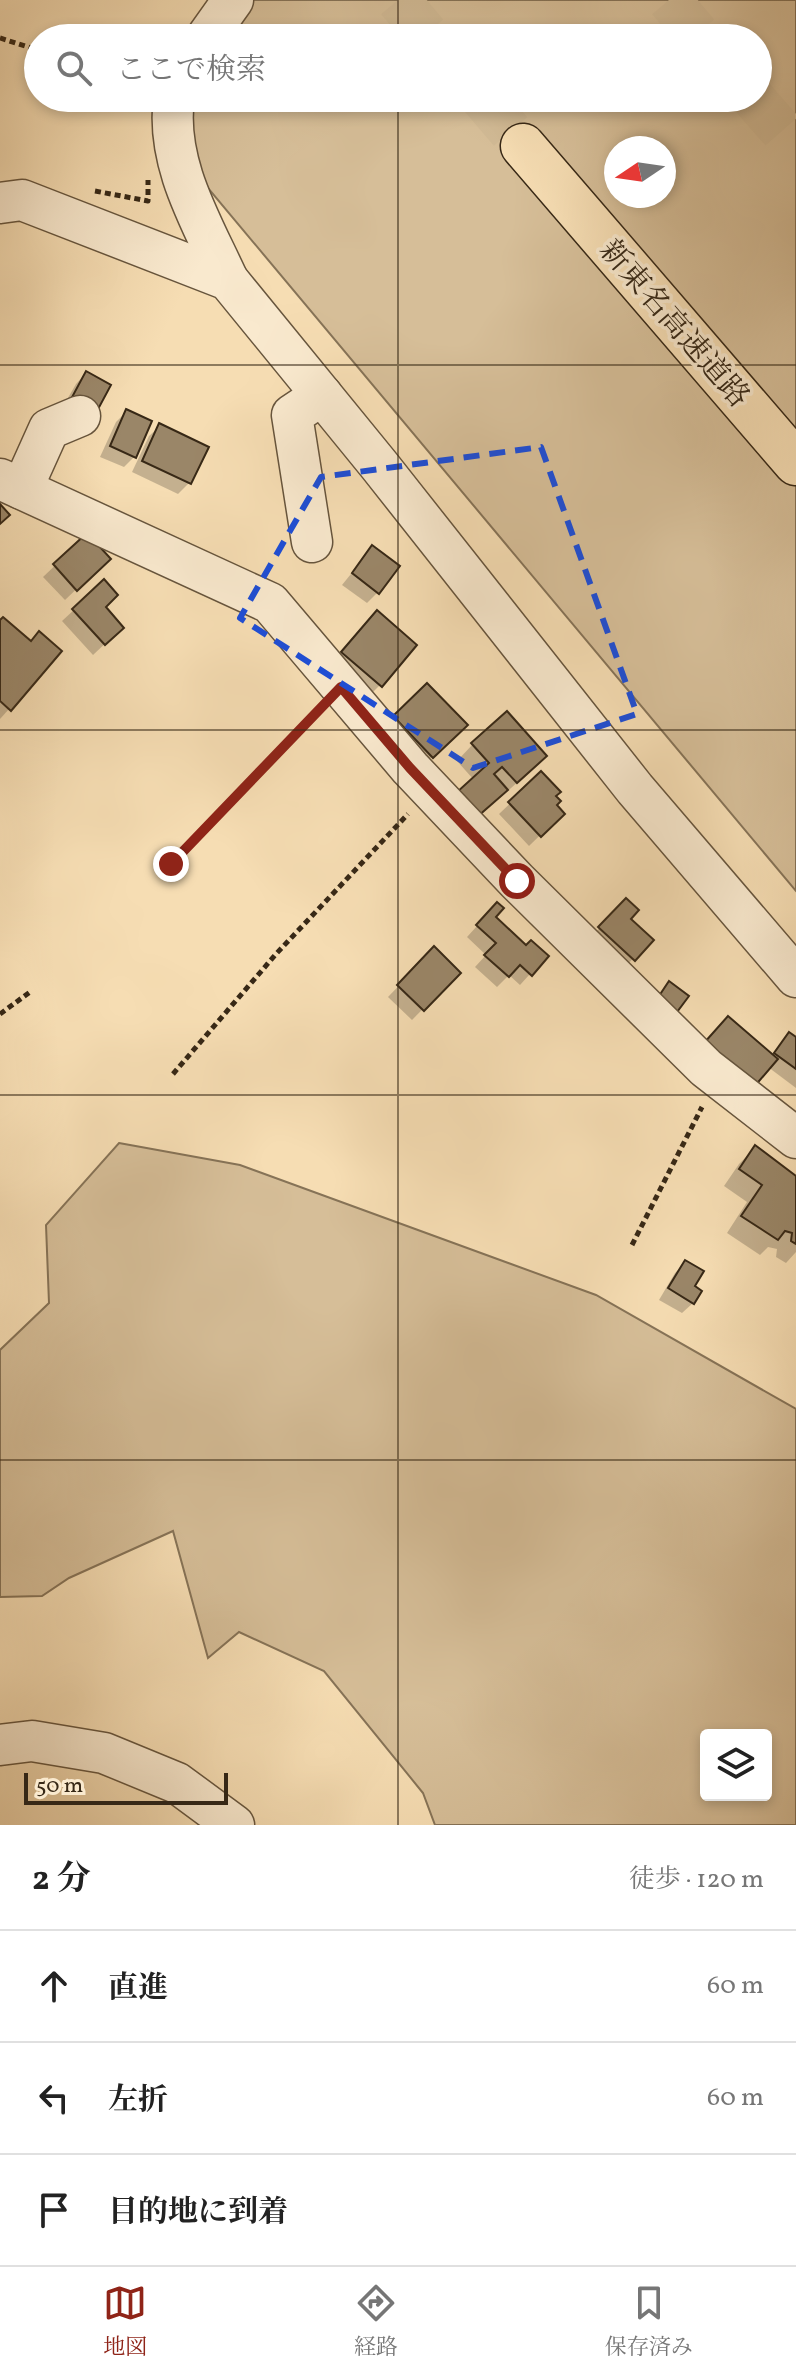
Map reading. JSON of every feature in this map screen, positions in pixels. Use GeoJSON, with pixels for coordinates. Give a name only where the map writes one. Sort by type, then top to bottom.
{"type":"FeatureCollection","features":[{"type":"Feature","properties":{"kind":"highway","name":"新東名高速道路"},"geometry":{"type":"LineString","coordinates":[[523,146],[796,463]]}},
{"type":"Feature","properties":{"kind":"street"},"geometry":{"type":"LineString","coordinates":[[216,24],[233,0]]}},
{"type":"Feature","properties":{"kind":"street"},"geometry":{"type":"LineString","coordinates":[[172,112],[181,176],[228,280],[635,789],[796,977]]}},
{"type":"Feature","properties":{"kind":"street"},"geometry":{"type":"LineString","coordinates":[[0,203],[22,200],[228,280]]}},
{"type":"Feature","properties":{"kind":"street"},"geometry":{"type":"LineString","coordinates":[[312,542],[292,415],[322,395]]}},
{"type":"Feature","properties":{"kind":"street"},"geometry":{"type":"LineString","coordinates":[[80,416],[49,429],[11,484],[270,603],[430,790],[517,881],[718,1077],[796,1138]]}},
{"type":"Feature","properties":{"kind":"street"},"geometry":{"type":"LineString","coordinates":[[0,1745],[32,1741],[104,1753],[177,1783],[234,1825]]}},
{"type":"Feature","properties":{"kind":"path"},"geometry":{"type":"LineString","coordinates":[[0,38],[24,46]]}},
{"type":"Feature","properties":{"kind":"path"},"geometry":{"type":"LineString","coordinates":[[89,190],[148,201],[148,169]]}},
{"type":"Feature","properties":{"kind":"path"},"geometry":{"type":"LineString","coordinates":[[171,864],[341,687]]}},
{"type":"Feature","properties":{"kind":"path"},"geometry":{"type":"LineString","coordinates":[[173,1074],[276,954],[430,790]]}},
{"type":"Feature","properties":{"kind":"path"},"geometry":{"type":"LineString","coordinates":[[0,1014],[30,992]]}},
{"type":"Feature","properties":{"kind":"path"},"geometry":{"type":"LineString","coordinates":[[632,1245],[718,1077]]}},
{"type":"Feature","properties":{"kind":"highlighted area"},"geometry":{"type":"Polygon","coordinates":[[[541,447],[637,714],[473,768],[240,618],[321,477],[541,447]]]}},
{"type":"Feature","properties":{"kind":"shaded area"},"geometry":{"type":"Polygon","coordinates":[[[235,0],[796,0],[796,891],[177,151],[192,112],[772,112],[772,24],[226,24],[235,0]]]}},
{"type":"Feature","properties":{"kind":"shaded area"},"geometry":{"type":"Polygon","coordinates":[[[119,1143],[240,1165],[596,1295],[796,1409],[796,1825],[435,1825],[423,1793],[324,1671],[239,1632],[208,1658],[173,1531],[69,1578],[42,1596],[0,1597],[0,1350],[49,1303],[46,1225],[119,1143]]]}},
{"type":"Feature","properties":{"kind":"building"},"geometry":{"type":"Polygon","coordinates":[[[86,371],[111,385],[96,413],[71,399],[86,371]]]}},
{"type":"Feature","properties":{"kind":"building"},"geometry":{"type":"Polygon","coordinates":[[[126,409],[152,421],[136,458],[110,446],[126,409]]]}},
{"type":"Feature","properties":{"kind":"building"},"geometry":{"type":"Polygon","coordinates":[[[159,423],[209,447],[191,484],[142,461],[159,423]]]}},
{"type":"Feature","properties":{"kind":"building"},"geometry":{"type":"Polygon","coordinates":[[[0,504],[10,515],[0,524],[0,504]]]}},
{"type":"Feature","properties":{"kind":"building"},"geometry":{"type":"Polygon","coordinates":[[[87,533],[111,559],[77,591],[53,564],[87,533]]]}},
{"type":"Feature","properties":{"kind":"building"},"geometry":{"type":"Polygon","coordinates":[[[372,545],[400,566],[379,594],[352,573],[372,545]]]}},
{"type":"Feature","properties":{"kind":"building"},"geometry":{"type":"Polygon","coordinates":[[[104,579],[118,595],[106,607],[124,628],[105,645],[72,609],[104,579]]]}},
{"type":"Feature","properties":{"kind":"building"},"geometry":{"type":"Polygon","coordinates":[[[377,610],[417,645],[382,687],[341,652],[377,610]]]}},
{"type":"Feature","properties":{"kind":"building"},"geometry":{"type":"Polygon","coordinates":[[[3,617],[31,641],[39,631],[62,651],[11,711],[0,701],[0,620],[3,617]]]}},
{"type":"Feature","properties":{"kind":"building"},"geometry":{"type":"Polygon","coordinates":[[[427,683],[468,725],[433,758],[393,716],[427,683]]]}},
{"type":"Feature","properties":{"kind":"building"},"geometry":{"type":"Polygon","coordinates":[[[507,711],[547,756],[517,783],[502,767],[494,774],[508,790],[477,817],[456,793],[489,763],[471,743],[507,711]]]}},
{"type":"Feature","properties":{"kind":"building"},"geometry":{"type":"Polygon","coordinates":[[[541,771],[561,792],[556,796],[561,801],[557,805],[565,814],[541,837],[508,802],[541,771]]]}},
{"type":"Feature","properties":{"kind":"building"},"geometry":{"type":"Polygon","coordinates":[[[626,898],[639,910],[631,919],[654,940],[635,961],[598,927],[626,898]]]}},
{"type":"Feature","properties":{"kind":"building"},"geometry":{"type":"Polygon","coordinates":[[[497,902],[504,908],[496,917],[526,945],[531,940],[549,956],[532,976],[520,965],[509,977],[484,955],[496,943],[476,925],[497,902]]]}},
{"type":"Feature","properties":{"kind":"building"},"geometry":{"type":"Polygon","coordinates":[[[434,946],[461,973],[424,1011],[397,985],[434,946]]]}},
{"type":"Feature","properties":{"kind":"building"},"geometry":{"type":"Polygon","coordinates":[[[669,981],[689,996],[674,1016],[655,1002],[669,981]]]}},
{"type":"Feature","properties":{"kind":"building"},"geometry":{"type":"Polygon","coordinates":[[[728,1016],[778,1059],[754,1087],[704,1043],[728,1016]]]}},
{"type":"Feature","properties":{"kind":"building"},"geometry":{"type":"Polygon","coordinates":[[[789,1032],[796,1037],[796,1069],[774,1053],[789,1032]]]}},
{"type":"Feature","properties":{"kind":"building"},"geometry":{"type":"Polygon","coordinates":[[[755,1145],[796,1176],[796,1244],[791,1241],[792,1233],[785,1231],[778,1240],[741,1216],[762,1185],[739,1169],[755,1145]]]}},
{"type":"Feature","properties":{"kind":"building"},"geometry":{"type":"Polygon","coordinates":[[[685,1260],[704,1271],[695,1286],[702,1291],[694,1304],[668,1288],[685,1260]]]}},
{"type":"Feature","properties":{"kind":"tunnel"},"geometry":{"type":"LineString","coordinates":[[398,0],[418,24]]}},
{"type":"Feature","properties":{"kind":"tunnel"},"geometry":{"type":"LineString","coordinates":[[669,0],[689,24]]}},
{"type":"Feature","properties":{"kind":"tunnel"},"geometry":{"type":"LineString","coordinates":[[494,112],[523,146]]}},
{"type":"Feature","properties":{"kind":"tunnel"},"geometry":{"type":"LineString","coordinates":[[765,112],[796,147]]}},
{"type":"Feature","properties":{"kind":"route"},"geometry":{"type":"LineString","coordinates":[[171,864],[341,687],[410,768],[517,881]]}}]}
